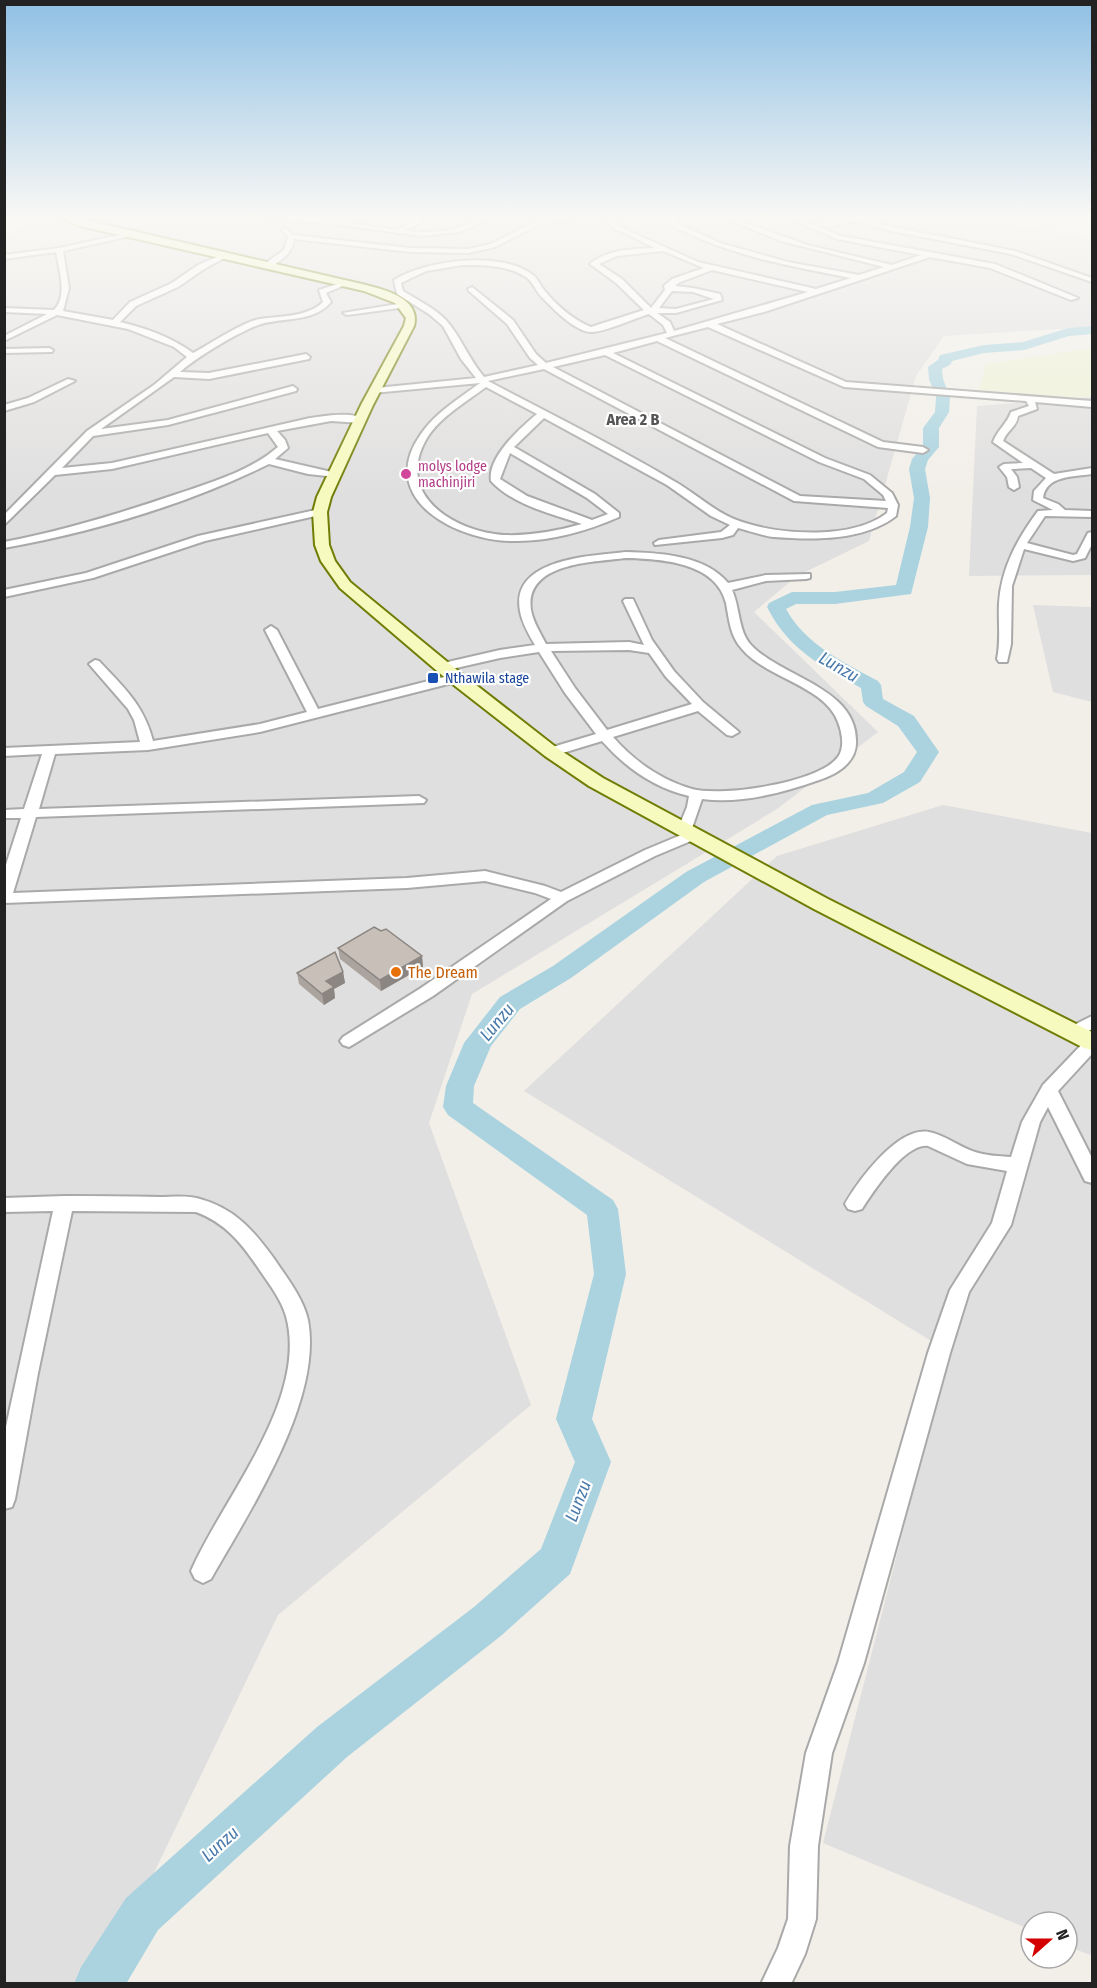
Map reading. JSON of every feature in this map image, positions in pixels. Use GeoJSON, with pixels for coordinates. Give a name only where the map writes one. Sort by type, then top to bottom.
{"type":"FeatureCollection","features":[{"type":"Feature","properties":{"kind":"main road"},"geometry":{"type":"LineString","coordinates":[[405,308],[411,318],[409,326],[333,475],[320,512],[322,545],[328,561],[345,585],[456,678],[550,752],[611,792],[758,869],[1088,1035]]}},
{"type":"Feature","properties":{"kind":"street"},"geometry":{"type":"LineString","coordinates":[[4,339],[56,314],[60,308]]}},
{"type":"Feature","properties":{"kind":"street"},"geometry":{"type":"LineString","coordinates":[[115,322],[129,308]]}},
{"type":"Feature","properties":{"kind":"street"},"geometry":{"type":"LineString","coordinates":[[4,522],[90,433],[171,375],[192,357],[258,322],[303,315],[320,308]]}},
{"type":"Feature","properties":{"kind":"street"},"geometry":{"type":"LineString","coordinates":[[347,313],[364,308]]}},
{"type":"Feature","properties":{"kind":"street"},"geometry":{"type":"LineString","coordinates":[[422,308],[432,312],[446,325],[465,359],[484,382],[633,461],[671,483],[715,514],[736,524],[773,534],[851,532],[884,521],[892,514],[893,505],[887,493],[867,477],[822,460],[606,352]]}},
{"type":"Feature","properties":{"kind":"street"},"geometry":{"type":"LineString","coordinates":[[493,308],[510,322],[533,356],[545,366],[798,499],[893,505]]}},
{"type":"Feature","properties":{"kind":"street"},"geometry":{"type":"LineString","coordinates":[[561,308],[588,330],[651,311],[676,311],[688,308]]}},
{"type":"Feature","properties":{"kind":"street"},"geometry":{"type":"LineString","coordinates":[[648,308],[670,327],[671,334]]}},
{"type":"Feature","properties":{"kind":"street"},"geometry":{"type":"LineString","coordinates":[[376,392],[484,382],[606,352],[766,308]]}},
{"type":"Feature","properties":{"kind":"street"},"geometry":{"type":"LineString","coordinates":[[4,310],[24,309],[115,322],[162,338],[182,348],[192,357]]}},
{"type":"Feature","properties":{"kind":"street"},"geometry":{"type":"LineString","coordinates":[[676,311],[683,316],[712,324],[823,376],[850,385],[1092,404]]}},
{"type":"Feature","properties":{"kind":"street"},"geometry":{"type":"LineString","coordinates":[[658,338],[880,445],[923,450]]}},
{"type":"Feature","properties":{"kind":"street"},"geometry":{"type":"LineString","coordinates":[[4,351],[49,350]]}},
{"type":"Feature","properties":{"kind":"street"},"geometry":{"type":"LineString","coordinates":[[171,375],[209,376],[306,357]]}},
{"type":"Feature","properties":{"kind":"street"},"geometry":{"type":"LineString","coordinates":[[4,408],[31,400],[71,381]]}},
{"type":"Feature","properties":{"kind":"street"},"geometry":{"type":"LineString","coordinates":[[484,382],[426,433],[417,449],[412,466],[413,483],[419,497],[456,523],[487,536],[507,538],[538,536],[590,523],[613,516],[615,513],[508,448]]}},
{"type":"Feature","properties":{"kind":"street"},"geometry":{"type":"LineString","coordinates":[[850,385],[866,396]]}},
{"type":"Feature","properties":{"kind":"street"},"geometry":{"type":"LineString","coordinates":[[90,433],[152,425],[294,389]]}},
{"type":"Feature","properties":{"kind":"street"},"geometry":{"type":"LineString","coordinates":[[1029,399],[1034,407],[1014,414],[1013,422],[1002,430],[997,438],[1000,445],[1052,477],[1092,471]]}},
{"type":"Feature","properties":{"kind":"street"},"geometry":{"type":"LineString","coordinates":[[544,413],[517,436],[508,448],[496,469],[495,480],[497,484],[521,497],[590,523]]}},
{"type":"Feature","properties":{"kind":"street"},"geometry":{"type":"LineString","coordinates":[[51,472],[112,466],[323,419],[361,420]]}},
{"type":"Feature","properties":{"kind":"street"},"geometry":{"type":"LineString","coordinates":[[4,545],[69,531],[148,507],[270,460],[283,448],[280,440],[270,430]]}},
{"type":"Feature","properties":{"kind":"street"},"geometry":{"type":"LineString","coordinates":[[270,460],[308,471],[333,475]]}},
{"type":"Feature","properties":{"kind":"street"},"geometry":{"type":"LineString","coordinates":[[1014,488],[1012,477],[1004,467],[1031,465]]}},
{"type":"Feature","properties":{"kind":"street"},"geometry":{"type":"LineString","coordinates":[[1052,477],[1039,491],[1038,500],[1054,506],[1062,513]]}},
{"type":"Feature","properties":{"kind":"street"},"geometry":{"type":"LineString","coordinates":[[4,504],[21,504]]}},
{"type":"Feature","properties":{"kind":"street"},"geometry":{"type":"LineString","coordinates":[[4,594],[89,576],[202,538],[320,512]]}},
{"type":"Feature","properties":{"kind":"street"},"geometry":{"type":"LineString","coordinates":[[1003,659],[1006,647],[1005,598],[1010,573],[1021,545],[1042,513],[1092,514]]}},
{"type":"Feature","properties":{"kind":"street"},"geometry":{"type":"LineString","coordinates":[[659,543],[722,535],[729,533],[736,524]]}},
{"type":"Feature","properties":{"kind":"street"},"geometry":{"type":"LineString","coordinates":[[1021,545],[1073,558],[1081,556],[1092,535]]}},
{"type":"Feature","properties":{"kind":"street"},"geometry":{"type":"LineString","coordinates":[[646,555],[697,566],[726,588],[736,631],[745,647],[764,662],[821,694],[839,708],[848,725],[850,748],[841,763],[825,772],[775,788],[750,794],[696,794],[645,772],[628,760],[604,736],[543,648],[525,610],[528,590],[535,577],[557,567],[596,559],[646,555]]}},
{"type":"Feature","properties":{"kind":"street"},"geometry":{"type":"LineString","coordinates":[[726,588],[768,576],[806,576]]}},
{"type":"Feature","properties":{"kind":"street"},"geometry":{"type":"LineString","coordinates":[[629,601],[639,631],[650,650],[700,706],[732,732]]}},
{"type":"Feature","properties":{"kind":"street"},"geometry":{"type":"LineString","coordinates":[[271,630],[314,714]]}},
{"type":"Feature","properties":{"kind":"street"},"geometry":{"type":"LineString","coordinates":[[443,667],[500,654],[543,648],[628,646],[650,650]]}},
{"type":"Feature","properties":{"kind":"street"},"geometry":{"type":"LineString","coordinates":[[95,664],[134,707],[141,720],[148,746]]}},
{"type":"Feature","properties":{"kind":"street"},"geometry":{"type":"LineString","coordinates":[[4,752],[50,752],[148,746],[240,732],[456,678]]}},
{"type":"Feature","properties":{"kind":"street"},"geometry":{"type":"LineString","coordinates":[[550,752],[700,706]]}},
{"type":"Feature","properties":{"kind":"street"},"geometry":{"type":"LineString","coordinates":[[50,752],[4,898],[407,883],[485,876],[540,889],[562,898]]}},
{"type":"Feature","properties":{"kind":"street"},"geometry":{"type":"LineString","coordinates":[[349,1041],[427,992],[562,898],[688,833],[696,794]]}},
{"type":"Feature","properties":{"kind":"street"},"geometry":{"type":"LineString","coordinates":[[4,814],[419,800]]}},
{"type":"Feature","properties":{"kind":"street"},"geometry":{"type":"LineString","coordinates":[[774,1983],[791,1954],[802,1919],[804,1846],[819,1753],[851,1663],[939,1353],[960,1290],[1001,1225],[1031,1122],[1048,1090],[1088,1035]]}},
{"type":"Feature","properties":{"kind":"street"},"geometry":{"type":"LineString","coordinates":[[1048,1090],[1092,1176]]}},
{"type":"Feature","properties":{"kind":"street"},"geometry":{"type":"LineString","coordinates":[[855,1204],[873,1177],[894,1156],[918,1139],[930,1139],[970,1158],[1019,1165]]}},
{"type":"Feature","properties":{"kind":"street"},"geometry":{"type":"LineString","coordinates":[[4,1205],[64,1203],[197,1205],[218,1211],[229,1218],[277,1278],[297,1318],[300,1358],[295,1386],[254,1478],[203,1571]]}},
{"type":"Feature","properties":{"kind":"street"},"geometry":{"type":"LineString","coordinates":[[4,1499],[27,1373],[64,1203]]}},
{"type":"Feature","properties":{"kind":"shaded area"},"geometry":{"type":"Polygon","coordinates":[[[4,308],[1092,308],[1092,327],[944,336],[916,376],[869,541],[797,576],[754,612],[878,732],[777,809],[472,994],[429,1123],[531,1405],[278,1615],[101,1983],[5,1983],[4,308]]]}},
{"type":"Feature","properties":{"kind":"shaded area"},"geometry":{"type":"Polygon","coordinates":[[[1092,397],[1092,575],[969,576],[977,406],[1092,397]]]}},
{"type":"Feature","properties":{"kind":"shaded area"},"geometry":{"type":"Polygon","coordinates":[[[1033,605],[1092,607],[1092,702],[1053,692],[1033,605]]]}},
{"type":"Feature","properties":{"kind":"shaded area"},"geometry":{"type":"Polygon","coordinates":[[[943,805],[1092,833],[1092,1951],[1090,1955],[1079,1951],[1079,1910],[1019,1910],[1019,1925],[823,1843],[948,1355],[941,1347],[524,1091],[777,856],[943,805]]]}},
{"type":"Feature","properties":{"kind":"green space"},"geometry":{"type":"Polygon","coordinates":[[[1092,348],[1092,396],[1073,398],[979,390],[986,364],[1092,348]]]}},
{"type":"Feature","properties":{"kind":"building"},"geometry":{"type":"Polygon","coordinates":[[[374,927],[381,931],[386,929],[422,956],[380,980],[338,948],[374,927]]]}},
{"type":"Feature","properties":{"kind":"building"},"geometry":{"type":"Polygon","coordinates":[[[335,952],[343,972],[326,981],[334,987],[322,994],[297,973],[335,952]]]}},
{"type":"Feature","properties":{"kind":"waterway","name":"Lunzu"},"geometry":{"type":"LineString","coordinates":[[98,1984],[142,1914],[332,1742],[488,1621],[556,1561],[593,1462],[574,1419],[610,1274],[602,1209],[458,1107],[460,1086],[478,1043],[510,1003],[562,972],[695,877],[820,810],[875,798],[912,777],[928,752],[906,721],[873,702],[871,685],[804,645],[784,622],[776,607],[792,598],[835,598],[904,590],[919,527],[922,498],[917,469],[920,459],[931,447],[931,428],[942,412],[943,397],[936,379],[935,367],[945,362],[945,358],[984,349],[1024,346],[1068,332],[1092,330]]}},
{"type":"Feature","properties":{"kind":"place","name":"molys lodge machinjiri"},"geometry":{"type":"Point","coordinates":[406,474]}},
{"type":"Feature","properties":{"kind":"place","name":"Nthawila stage"},"geometry":{"type":"Point","coordinates":[433,678]}},
{"type":"Feature","properties":{"kind":"place","name":"The Dream"},"geometry":{"type":"Point","coordinates":[396,972]}},
{"type":"Feature","properties":{"kind":"district","name":"Area 2 B"},"geometry":{"type":"Point","coordinates":[633,419]}}]}
